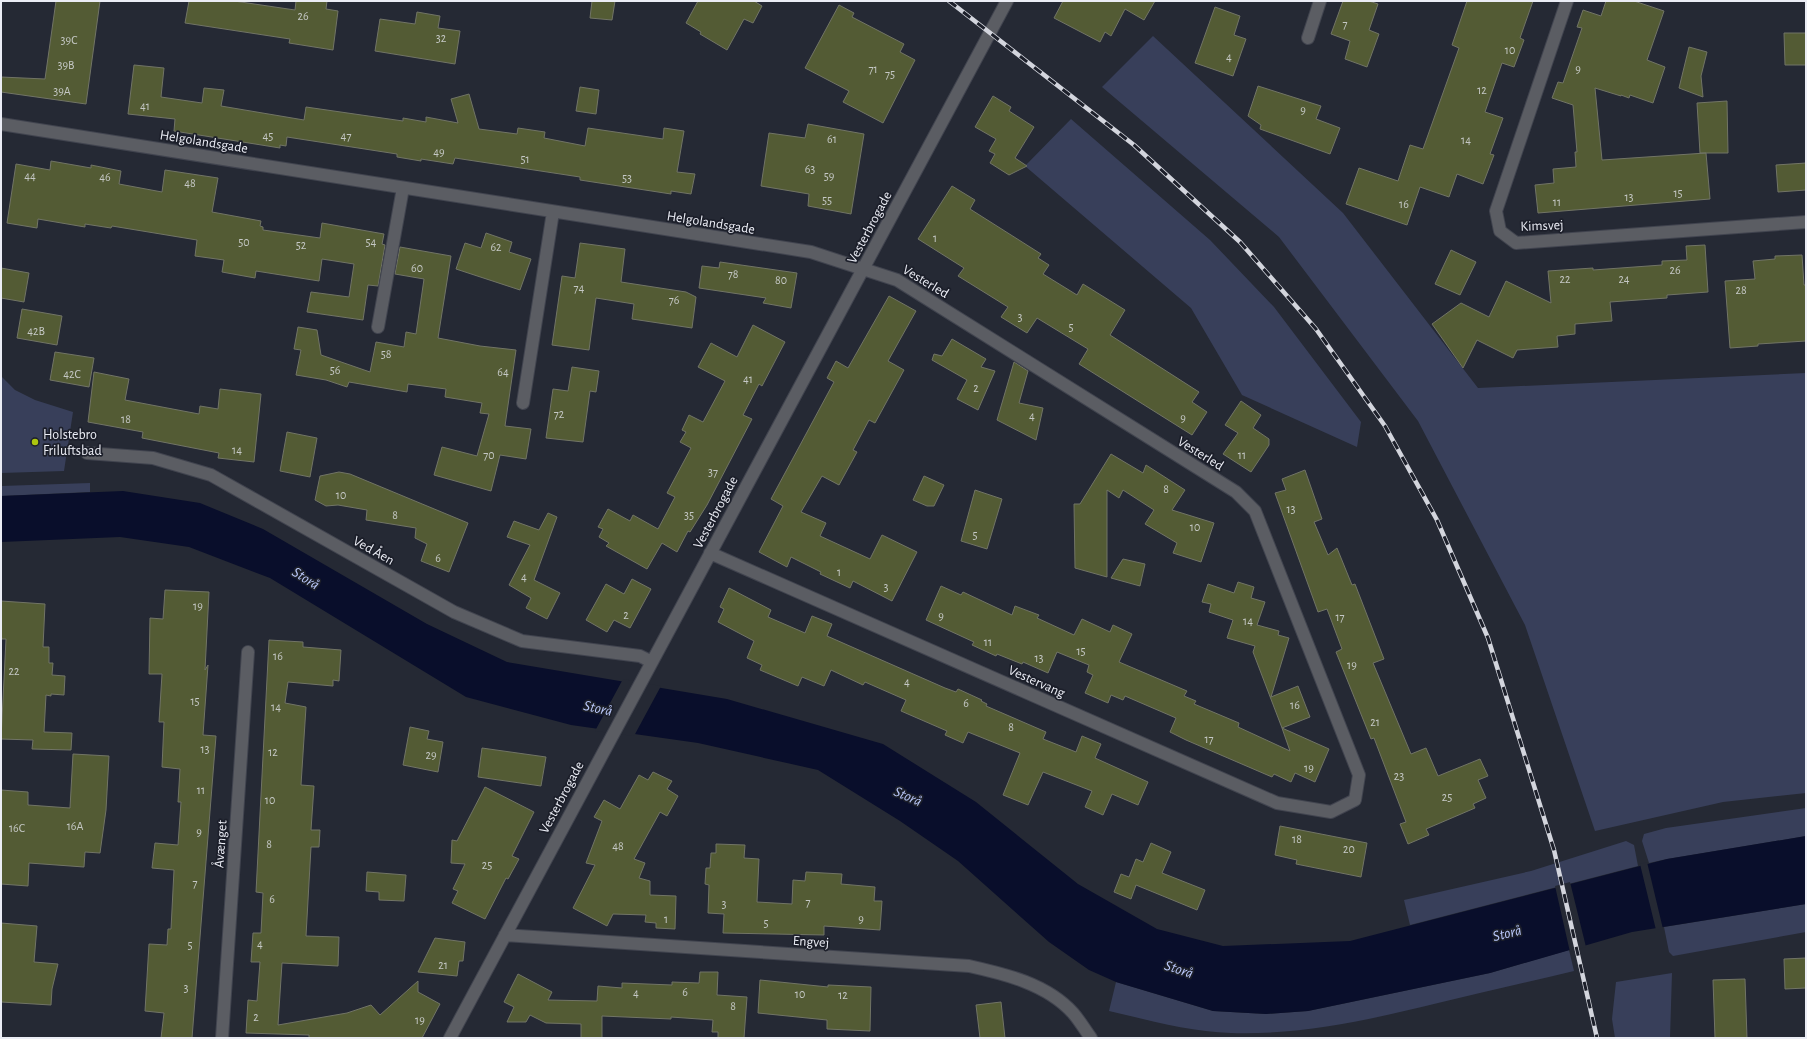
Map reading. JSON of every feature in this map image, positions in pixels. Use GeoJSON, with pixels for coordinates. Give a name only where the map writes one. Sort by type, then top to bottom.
{"type":"FeatureCollection","features":[{"type":"Feature","properties":{"kind":"street","name":"Vesterbrogade"},"geometry":{"type":"LineString","coordinates":[[450,1038],[600,756],[1007,1]]}},
{"type":"Feature","properties":{"kind":"street"},"geometry":{"type":"LineString","coordinates":[[1308,38],[1320,1]]}},
{"type":"Feature","properties":{"kind":"street","name":"Kimsvej"},"geometry":{"type":"LineString","coordinates":[[1567,1],[1496,211],[1500,231],[1516,243],[1806,222]]}},
{"type":"Feature","properties":{"kind":"street","name":"Helgolandsgade"},"geometry":{"type":"LineString","coordinates":[[1,124],[811,252],[864,268]]}},
{"type":"Feature","properties":{"kind":"street"},"geometry":{"type":"LineString","coordinates":[[378,327],[403,188]]}},
{"type":"Feature","properties":{"kind":"street"},"geometry":{"type":"LineString","coordinates":[[523,403],[553,212]]}},
{"type":"Feature","properties":{"kind":"street","name":"Vesterled"},"geometry":{"type":"LineString","coordinates":[[864,268],[896,280],[1236,492],[1255,511],[1359,775],[1355,800]]}},
{"type":"Feature","properties":{"kind":"street","name":"Ved Åen"},"geometry":{"type":"LineString","coordinates":[[87,453],[153,458],[211,475],[454,612],[522,641],[640,656],[652,662]]}},
{"type":"Feature","properties":{"kind":"street","name":"Vestervang"},"geometry":{"type":"LineString","coordinates":[[710,553],[1277,803],[1331,812],[1355,800]]}},
{"type":"Feature","properties":{"kind":"street","name":"Åvænget"},"geometry":{"type":"LineString","coordinates":[[222,1038],[248,652]]}},
{"type":"Feature","properties":{"kind":"street","name":"Engvej"},"geometry":{"type":"LineString","coordinates":[[505,935],[968,966],[1008,974],[1045,991],[1072,1012],[1091,1038]]}},
{"type":"Feature","properties":{"kind":"shaded area"},"geometry":{"type":"Polygon","coordinates":[[[1153,36],[1343,213],[1478,388],[1806,373],[1806,793],[1723,802],[1595,831],[1525,625],[1418,421],[1279,237],[1102,87],[1153,36]]]}},
{"type":"Feature","properties":{"kind":"shaded area"},"geometry":{"type":"Polygon","coordinates":[[[1071,119],[1210,240],[1274,307],[1361,422],[1357,447],[1242,395],[1191,308],[1025,166],[1071,119]]]}},
{"type":"Feature","properties":{"kind":"shaded area","name":"Holstebro Friluftsbad"},"geometry":{"type":"Polygon","coordinates":[[[1,376],[15,390],[35,400],[73,412],[64,471],[1,473],[1,376]]]}},
{"type":"Feature","properties":{"kind":"shaded area"},"geometry":{"type":"Polygon","coordinates":[[[90,483],[90,492],[1,496],[1,486],[90,483]]]}},
{"type":"Feature","properties":{"kind":"shaded area"},"geometry":{"type":"Polygon","coordinates":[[[1806,808],[1806,836],[1649,863],[1642,841],[1644,834],[1666,828],[1806,808]]]}},
{"type":"Feature","properties":{"kind":"shaded area"},"geometry":{"type":"Polygon","coordinates":[[[1626,841],[1634,845],[1638,866],[1410,925],[1404,900],[1531,871],[1626,841]]]}},
{"type":"Feature","properties":{"kind":"shaded area"},"geometry":{"type":"Polygon","coordinates":[[[1806,904],[1806,932],[1673,956],[1669,952],[1664,927],[1806,904]]]}},
{"type":"Feature","properties":{"kind":"shaded area"},"geometry":{"type":"Polygon","coordinates":[[[1569,950],[1574,971],[1386,1015],[1310,1029],[1258,1033],[1216,1032],[1170,1025],[1109,1011],[1116,982],[1213,1011],[1266,1014],[1308,1011],[1490,973],[1569,950]]]}},
{"type":"Feature","properties":{"kind":"shaded area"},"geometry":{"type":"Polygon","coordinates":[[[1672,973],[1670,1038],[1615,1038],[1612,1019],[1616,982],[1672,973]]]}},
{"type":"Feature","properties":{"kind":"water","name":"Storå"},"geometry":{"type":"Polygon","coordinates":[[[123,491],[200,503],[263,529],[427,624],[507,662],[727,699],[883,744],[976,802],[1078,884],[1157,929],[1223,946],[1350,941],[1667,859],[1806,836],[1806,904],[1632,932],[1490,973],[1308,1011],[1266,1014],[1213,1011],[1116,982],[1089,970],[1049,942],[958,861],[900,821],[818,770],[698,743],[571,725],[466,697],[270,578],[189,547],[120,537],[1,542],[1,496],[123,491]]]}},
{"type":"Feature","properties":{"kind":"pier"},"geometry":{"type":"Polygon","coordinates":[[[623,679],[661,686],[634,736],[595,731],[623,679]]]}},
{"type":"Feature","properties":{"kind":"pier"},"geometry":{"type":"Polygon","coordinates":[[[1647,862],[1663,929],[1656,930],[1640,864],[1647,862]]]}},
{"type":"Feature","properties":{"kind":"pier"},"geometry":{"type":"Polygon","coordinates":[[[1570,882],[1586,947],[1570,952],[1555,886],[1570,882]]]}},
{"type":"Feature","properties":{"kind":"building"},"geometry":{"type":"Polygon","coordinates":[[[56,1],[100,1],[86,104],[1,92],[1,77],[45,79],[56,1]]]}},
{"type":"Feature","properties":{"kind":"building"},"geometry":{"type":"Polygon","coordinates":[[[189,1],[234,1],[295,10],[296,1],[327,1],[326,9],[338,11],[333,50],[289,43],[290,39],[185,23],[189,1]]]}},
{"type":"Feature","properties":{"kind":"building"},"geometry":{"type":"Polygon","coordinates":[[[592,1],[615,1],[612,20],[590,18],[592,1]]]}},
{"type":"Feature","properties":{"kind":"building"},"geometry":{"type":"Polygon","coordinates":[[[698,1],[754,1],[762,6],[753,23],[744,19],[727,50],[700,34],[701,32],[686,23],[698,1]]]}},
{"type":"Feature","properties":{"kind":"building"},"geometry":{"type":"Polygon","coordinates":[[[1063,1],[1155,1],[1144,20],[1125,9],[1111,36],[1105,32],[1100,42],[1054,18],[1063,1]]]}},
{"type":"Feature","properties":{"kind":"building"},"geometry":{"type":"Polygon","coordinates":[[[1343,1],[1369,1],[1378,4],[1369,30],[1379,34],[1367,67],[1345,59],[1350,41],[1331,34],[1343,1]]]}},
{"type":"Feature","properties":{"kind":"building"},"geometry":{"type":"Polygon","coordinates":[[[1467,1],[1533,1],[1520,38],[1524,40],[1514,67],[1502,63],[1485,112],[1503,118],[1490,154],[1494,155],[1483,184],[1457,174],[1449,197],[1420,187],[1407,225],[1346,204],[1359,168],[1398,181],[1410,145],[1423,149],[1459,48],[1452,45],[1467,1]]]}},
{"type":"Feature","properties":{"kind":"building"},"geometry":{"type":"Polygon","coordinates":[[[1606,1],[1634,1],[1664,11],[1647,60],[1665,67],[1653,103],[1630,95],[1629,98],[1595,88],[1602,160],[1706,153],[1710,199],[1538,213],[1535,185],[1554,183],[1553,169],[1576,167],[1575,152],[1577,152],[1573,105],[1552,98],[1558,82],[1563,83],[1582,28],[1577,27],[1583,10],[1601,16],[1606,1]]]}},
{"type":"Feature","properties":{"kind":"building"},"geometry":{"type":"Polygon","coordinates":[[[839,5],[854,13],[852,17],[904,44],[900,52],[915,60],[883,123],[843,102],[849,91],[805,68],[839,5]]]}},
{"type":"Feature","properties":{"kind":"building"},"geometry":{"type":"Polygon","coordinates":[[[1215,7],[1240,16],[1234,35],[1246,39],[1233,76],[1195,63],[1215,7]]]}},
{"type":"Feature","properties":{"kind":"building"},"geometry":{"type":"Polygon","coordinates":[[[417,12],[440,16],[438,28],[460,31],[455,64],[375,51],[380,19],[415,24],[417,12]]]}},
{"type":"Feature","properties":{"kind":"building"},"geometry":{"type":"Polygon","coordinates":[[[1784,33],[1806,33],[1806,65],[1785,65],[1784,33]]]}},
{"type":"Feature","properties":{"kind":"building"},"geometry":{"type":"Polygon","coordinates":[[[1689,47],[1707,52],[1701,76],[1703,97],[1679,88],[1689,47]]]}},
{"type":"Feature","properties":{"kind":"building"},"geometry":{"type":"Polygon","coordinates":[[[134,65],[164,68],[161,97],[202,103],[204,88],[224,90],[221,106],[304,120],[306,107],[403,121],[403,118],[426,122],[426,117],[458,123],[451,99],[469,94],[479,129],[517,134],[518,128],[545,132],[544,138],[585,146],[588,128],[663,139],[664,128],[684,131],[677,172],[695,174],[691,194],[671,191],[671,194],[580,180],[580,177],[455,158],[453,164],[421,159],[421,161],[397,157],[397,154],[287,137],[286,146],[280,145],[280,148],[174,131],[175,119],[128,114],[134,65]]]}},
{"type":"Feature","properties":{"kind":"building"},"geometry":{"type":"Polygon","coordinates":[[[1258,86],[1321,106],[1316,119],[1340,128],[1330,154],[1260,129],[1261,125],[1248,116],[1258,86]]]}},
{"type":"Feature","properties":{"kind":"building"},"geometry":{"type":"Polygon","coordinates":[[[580,87],[599,90],[596,114],[576,111],[580,87]]]}},
{"type":"Feature","properties":{"kind":"building"},"geometry":{"type":"Polygon","coordinates":[[[993,96],[1011,107],[1009,111],[1034,127],[1015,158],[1027,166],[1009,175],[990,163],[995,154],[989,151],[996,139],[975,127],[993,96]]]}},
{"type":"Feature","properties":{"kind":"building"},"geometry":{"type":"Polygon","coordinates":[[[1727,101],[1728,153],[1700,153],[1697,103],[1727,101]]]}},
{"type":"Feature","properties":{"kind":"building"},"geometry":{"type":"Polygon","coordinates":[[[808,124],[864,134],[851,214],[808,206],[809,194],[761,186],[769,133],[805,138],[808,124]]]}},
{"type":"Feature","properties":{"kind":"building"},"geometry":{"type":"Polygon","coordinates":[[[51,161],[91,168],[91,165],[121,171],[119,184],[162,192],[165,170],[218,178],[212,212],[261,221],[260,226],[263,227],[263,230],[320,238],[322,223],[384,234],[382,244],[385,245],[378,286],[368,285],[363,320],[307,312],[311,292],[349,297],[354,264],[322,259],[319,281],[256,271],[255,278],[222,272],[224,260],[195,256],[197,240],[112,226],[111,228],[85,224],[85,227],[38,219],[37,228],[7,223],[16,164],[50,170],[51,161]]]}},
{"type":"Feature","properties":{"kind":"building"},"geometry":{"type":"Polygon","coordinates":[[[1806,163],[1806,190],[1778,192],[1776,165],[1806,163]]]}},
{"type":"Feature","properties":{"kind":"building"},"geometry":{"type":"Polygon","coordinates":[[[952,186],[975,200],[970,209],[1041,254],[1038,258],[1049,265],[1043,274],[1077,295],[1083,284],[1125,310],[1110,335],[1199,392],[1192,402],[1207,412],[1192,435],[1079,364],[1088,349],[1037,318],[1027,333],[1001,317],[1008,307],[958,276],[964,268],[918,239],[952,186]]]}},
{"type":"Feature","properties":{"kind":"building"},"geometry":{"type":"Polygon","coordinates":[[[486,233],[512,242],[509,252],[531,259],[520,290],[456,269],[465,243],[481,248],[486,233]]]}},
{"type":"Feature","properties":{"kind":"building"},"geometry":{"type":"Polygon","coordinates":[[[580,243],[625,249],[621,282],[686,292],[696,297],[692,328],[632,319],[634,304],[596,298],[589,350],[552,345],[562,276],[575,278],[580,243]]]}},
{"type":"Feature","properties":{"kind":"building"},"geometry":{"type":"Polygon","coordinates":[[[1705,245],[1708,292],[1667,295],[1667,298],[1610,302],[1612,321],[1575,324],[1575,334],[1557,336],[1558,347],[1517,350],[1513,358],[1477,340],[1463,368],[1432,324],[1461,303],[1489,317],[1506,281],[1551,303],[1548,271],[1593,268],[1593,270],[1662,265],[1662,261],[1687,260],[1686,246],[1705,245]]]}},
{"type":"Feature","properties":{"kind":"building"},"geometry":{"type":"Polygon","coordinates":[[[400,247],[451,256],[438,338],[480,346],[516,350],[505,426],[531,429],[526,459],[500,455],[491,491],[434,475],[442,447],[477,456],[489,414],[480,413],[482,403],[445,397],[446,389],[408,384],[407,392],[349,382],[347,387],[326,380],[296,375],[301,350],[294,349],[298,327],[317,330],[321,355],[370,372],[376,342],[404,347],[406,332],[416,334],[424,279],[395,274],[400,247]]]}},
{"type":"Feature","properties":{"kind":"building"},"geometry":{"type":"Polygon","coordinates":[[[1451,250],[1476,262],[1460,295],[1435,284],[1451,250]]]}},
{"type":"Feature","properties":{"kind":"building"},"geometry":{"type":"Polygon","coordinates":[[[1802,255],[1804,285],[1806,285],[1806,341],[1758,344],[1758,346],[1730,348],[1725,281],[1755,279],[1753,261],[1775,259],[1775,256],[1802,255]]]}},
{"type":"Feature","properties":{"kind":"building"},"geometry":{"type":"Polygon","coordinates":[[[720,262],[797,273],[791,308],[763,303],[766,298],[699,288],[702,266],[719,268],[720,262]]]}},
{"type":"Feature","properties":{"kind":"building"},"geometry":{"type":"Polygon","coordinates":[[[1,268],[29,273],[24,302],[1,298],[1,268]]]}},
{"type":"Feature","properties":{"kind":"building"},"geometry":{"type":"Polygon","coordinates":[[[889,296],[916,311],[888,361],[904,370],[875,423],[869,420],[853,450],[857,452],[839,485],[822,476],[801,512],[826,523],[820,536],[870,559],[882,535],[917,552],[892,601],[853,581],[850,588],[820,574],[821,572],[791,557],[787,567],[759,552],[783,506],[771,499],[834,382],[827,378],[836,361],[848,368],[889,296]]]}},
{"type":"Feature","properties":{"kind":"building"},"geometry":{"type":"Polygon","coordinates":[[[22,309],[62,316],[57,345],[17,338],[22,309]]]}},
{"type":"Feature","properties":{"kind":"building"},"geometry":{"type":"Polygon","coordinates":[[[753,325],[785,342],[762,386],[759,384],[743,415],[752,419],[707,505],[690,532],[688,531],[677,552],[662,543],[647,569],[606,546],[609,543],[599,537],[603,529],[598,527],[608,509],[630,521],[633,515],[658,529],[675,497],[667,493],[691,448],[680,442],[686,432],[682,430],[689,415],[703,422],[725,381],[698,367],[711,343],[737,357],[753,325]]]}},
{"type":"Feature","properties":{"kind":"building"},"geometry":{"type":"Polygon","coordinates":[[[952,339],[986,359],[981,367],[995,371],[978,410],[957,399],[967,380],[932,360],[934,354],[942,356],[952,339]]]}},
{"type":"Feature","properties":{"kind":"building"},"geometry":{"type":"Polygon","coordinates":[[[55,352],[94,358],[89,387],[50,380],[55,352]]]}},
{"type":"Feature","properties":{"kind":"building"},"geometry":{"type":"Polygon","coordinates":[[[1014,362],[1028,371],[1019,403],[1043,408],[1036,440],[997,420],[1014,362]]]}},
{"type":"Feature","properties":{"kind":"building"},"geometry":{"type":"Polygon","coordinates":[[[572,367],[599,371],[596,392],[590,391],[583,442],[546,438],[553,389],[568,391],[572,367]]]}},
{"type":"Feature","properties":{"kind":"building"},"geometry":{"type":"Polygon","coordinates":[[[94,372],[129,379],[125,400],[199,414],[200,406],[218,409],[220,389],[261,394],[254,462],[218,458],[219,453],[142,438],[143,432],[88,422],[94,372]]]}},
{"type":"Feature","properties":{"kind":"building"},"geometry":{"type":"Polygon","coordinates":[[[1241,401],[1261,415],[1253,428],[1269,439],[1269,445],[1251,472],[1223,454],[1238,433],[1225,425],[1241,401]]]}},
{"type":"Feature","properties":{"kind":"building"},"geometry":{"type":"Polygon","coordinates":[[[287,432],[317,438],[310,477],[280,471],[287,432]]]}},
{"type":"Feature","properties":{"kind":"building"},"geometry":{"type":"Polygon","coordinates":[[[1111,454],[1143,473],[1146,465],[1185,490],[1172,510],[1214,523],[1201,562],[1173,553],[1177,543],[1145,524],[1154,510],[1123,490],[1119,498],[1107,490],[1107,577],[1075,568],[1074,504],[1080,504],[1111,454]]]}},
{"type":"Feature","properties":{"kind":"building"},"geometry":{"type":"Polygon","coordinates":[[[1305,470],[1322,519],[1314,522],[1328,555],[1337,548],[1352,585],[1355,584],[1384,659],[1373,663],[1411,754],[1426,748],[1438,776],[1480,759],[1488,776],[1478,780],[1486,798],[1473,804],[1475,808],[1426,829],[1429,835],[1408,844],[1400,824],[1406,822],[1374,738],[1371,739],[1336,652],[1342,649],[1327,609],[1318,612],[1275,493],[1286,490],[1282,479],[1305,470]]]}},
{"type":"Feature","properties":{"kind":"building"},"geometry":{"type":"Polygon","coordinates":[[[339,472],[350,474],[468,523],[449,572],[421,561],[427,544],[415,538],[416,528],[366,520],[367,510],[338,505],[326,506],[315,500],[320,476],[339,472]]]}},
{"type":"Feature","properties":{"kind":"building"},"geometry":{"type":"Polygon","coordinates":[[[924,476],[944,485],[934,506],[927,506],[913,500],[924,476]]]}},
{"type":"Feature","properties":{"kind":"building"},"geometry":{"type":"Polygon","coordinates":[[[975,490],[1002,499],[987,549],[961,541],[975,490]]]}},
{"type":"Feature","properties":{"kind":"building"},"geometry":{"type":"Polygon","coordinates":[[[548,513],[557,517],[534,580],[560,593],[547,619],[526,608],[531,598],[509,585],[530,545],[507,537],[514,521],[539,530],[548,513]]]}},
{"type":"Feature","properties":{"kind":"building"},"geometry":{"type":"Polygon","coordinates":[[[1123,559],[1145,564],[1140,586],[1111,578],[1123,559]]]}},
{"type":"Feature","properties":{"kind":"building"},"geometry":{"type":"Polygon","coordinates":[[[632,579],[651,589],[630,628],[614,620],[607,632],[586,620],[606,584],[624,594],[632,579]]]}},
{"type":"Feature","properties":{"kind":"building"},"geometry":{"type":"Polygon","coordinates":[[[1238,582],[1254,587],[1251,598],[1265,602],[1257,625],[1279,631],[1278,635],[1289,638],[1271,697],[1298,686],[1310,717],[1282,728],[1253,652],[1255,646],[1227,638],[1233,620],[1209,612],[1211,604],[1202,602],[1208,584],[1234,593],[1238,582]]]}},
{"type":"Feature","properties":{"kind":"building"},"geometry":{"type":"Polygon","coordinates":[[[941,586],[961,595],[963,592],[1012,615],[1015,606],[1039,615],[1037,618],[1074,635],[1082,619],[1110,632],[1113,625],[1132,634],[1119,662],[1187,691],[1184,696],[1196,701],[1194,704],[1239,723],[1238,727],[1290,751],[1282,728],[1329,749],[1315,782],[1295,773],[1291,782],[1274,774],[1272,777],[1186,740],[1170,732],[1176,718],[1125,696],[1123,700],[1111,695],[1108,703],[1085,693],[1093,675],[1087,672],[1089,665],[1057,652],[1048,673],[1023,662],[1022,664],[997,654],[996,656],[972,645],[974,642],[926,620],[941,586]]]}},
{"type":"Feature","properties":{"kind":"building"},"geometry":{"type":"Polygon","coordinates":[[[729,588],[771,610],[768,617],[805,633],[812,616],[832,624],[827,636],[945,688],[956,692],[958,689],[982,700],[981,701],[987,704],[986,706],[1046,732],[1043,739],[1076,752],[1082,736],[1101,744],[1095,758],[1148,782],[1138,805],[1112,794],[1103,815],[1085,807],[1092,791],[1043,772],[1028,805],[1003,795],[1020,753],[968,732],[963,743],[945,735],[947,731],[901,711],[906,700],[865,682],[863,685],[831,670],[824,686],[802,677],[798,686],[760,670],[762,665],[747,658],[754,641],[718,622],[724,609],[720,607],[729,588]]]}},
{"type":"Feature","properties":{"kind":"building"},"geometry":{"type":"Polygon","coordinates":[[[165,590],[209,592],[205,670],[208,665],[203,735],[216,736],[192,1038],[161,1038],[164,1013],[145,1011],[149,944],[167,945],[168,929],[171,929],[174,870],[152,868],[155,843],[178,845],[181,802],[178,802],[180,769],[162,767],[164,722],[159,722],[162,674],[149,674],[150,618],[163,619],[165,590]]]}},
{"type":"Feature","properties":{"kind":"building"},"geometry":{"type":"Polygon","coordinates":[[[1,601],[45,604],[43,647],[49,647],[49,663],[53,663],[52,675],[65,676],[64,695],[46,695],[44,732],[72,733],[71,750],[32,749],[33,740],[1,739],[6,639],[2,639],[1,635],[1,601]]]}},
{"type":"Feature","properties":{"kind":"building"},"geometry":{"type":"Polygon","coordinates":[[[269,640],[303,642],[303,647],[341,650],[339,681],[333,680],[333,686],[288,682],[285,703],[306,707],[301,785],[314,786],[311,830],[320,830],[319,847],[311,847],[306,936],[339,937],[338,966],[282,963],[278,1025],[347,1013],[371,1005],[380,1015],[418,981],[418,992],[440,1004],[422,1038],[309,1038],[309,1035],[246,1033],[248,1000],[257,1001],[260,962],[251,962],[253,933],[261,933],[263,893],[256,892],[269,640]]]}},
{"type":"Feature","properties":{"kind":"building"},"geometry":{"type":"Polygon","coordinates":[[[410,727],[429,731],[427,739],[443,742],[438,772],[403,765],[410,727]]]}},
{"type":"Feature","properties":{"kind":"building"},"geometry":{"type":"Polygon","coordinates":[[[482,748],[546,757],[541,786],[478,777],[482,748]]]}},
{"type":"Feature","properties":{"kind":"building"},"geometry":{"type":"Polygon","coordinates":[[[73,754],[109,756],[106,810],[100,853],[85,852],[84,867],[29,863],[28,886],[1,884],[1,790],[28,792],[28,805],[70,808],[73,754]]]}},
{"type":"Feature","properties":{"kind":"building"},"geometry":{"type":"Polygon","coordinates":[[[653,772],[672,781],[667,789],[678,796],[667,816],[660,812],[634,859],[645,863],[639,878],[650,881],[650,895],[676,896],[675,929],[656,928],[656,923],[645,922],[646,915],[613,914],[607,926],[573,908],[595,865],[586,863],[602,821],[594,817],[604,800],[620,809],[639,775],[648,780],[653,772]]]}},
{"type":"Feature","properties":{"kind":"building"},"geometry":{"type":"Polygon","coordinates":[[[485,787],[534,812],[512,856],[519,859],[508,879],[506,878],[485,919],[452,903],[458,891],[453,889],[465,864],[451,863],[452,840],[457,841],[485,787]]]}},
{"type":"Feature","properties":{"kind":"building"},"geometry":{"type":"Polygon","coordinates":[[[1280,826],[1367,843],[1361,877],[1296,864],[1297,860],[1275,855],[1280,826]]]}},
{"type":"Feature","properties":{"kind":"building"},"geometry":{"type":"Polygon","coordinates":[[[1151,843],[1171,852],[1162,873],[1205,890],[1197,910],[1136,885],[1131,899],[1114,892],[1121,874],[1129,877],[1136,859],[1143,862],[1151,843]]]}},
{"type":"Feature","properties":{"kind":"building"},"geometry":{"type":"Polygon","coordinates":[[[716,844],[745,845],[744,858],[759,859],[757,902],[792,904],[793,880],[805,881],[806,872],[842,874],[841,884],[875,887],[874,901],[882,901],[880,930],[824,926],[824,935],[723,933],[724,914],[708,913],[709,885],[705,884],[706,868],[710,868],[711,853],[716,853],[716,844]]]}},
{"type":"Feature","properties":{"kind":"building"},"geometry":{"type":"Polygon","coordinates":[[[367,872],[406,875],[404,901],[379,900],[379,892],[366,891],[367,872]]]}},
{"type":"Feature","properties":{"kind":"building"},"geometry":{"type":"Polygon","coordinates":[[[1,923],[37,926],[34,962],[58,964],[52,989],[51,1005],[1,1002],[1,923]]]}},
{"type":"Feature","properties":{"kind":"building"},"geometry":{"type":"Polygon","coordinates":[[[435,938],[465,942],[463,961],[459,961],[457,976],[418,972],[435,938]]]}},
{"type":"Feature","properties":{"kind":"building"},"geometry":{"type":"Polygon","coordinates":[[[1806,958],[1806,988],[1785,989],[1784,959],[1806,958]]]}},
{"type":"Feature","properties":{"kind":"building"},"geometry":{"type":"Polygon","coordinates":[[[700,972],[718,972],[717,995],[747,997],[744,1038],[718,1038],[718,1032],[712,1032],[713,1020],[671,1017],[671,1019],[602,1016],[602,1038],[581,1038],[581,1024],[546,1023],[530,1015],[526,1022],[507,1022],[514,1007],[504,1002],[518,974],[552,992],[548,1000],[597,1001],[598,986],[622,988],[622,983],[672,985],[672,982],[699,983],[700,972]]]}},
{"type":"Feature","properties":{"kind":"building"},"geometry":{"type":"Polygon","coordinates":[[[1745,979],[1747,1038],[1715,1038],[1713,980],[1745,979]]]}},
{"type":"Feature","properties":{"kind":"building"},"geometry":{"type":"Polygon","coordinates":[[[760,980],[828,987],[828,985],[871,987],[870,1031],[827,1029],[827,1020],[758,1013],[760,980]]]}},
{"type":"Feature","properties":{"kind":"building"},"geometry":{"type":"Polygon","coordinates":[[[1001,1002],[1005,1038],[980,1038],[976,1005],[1001,1002]]]}},
{"type":"Feature","properties":{"kind":"railway"},"geometry":{"type":"LineString","coordinates":[[949,1],[1134,145],[1240,242],[1316,329],[1385,426],[1437,520],[1488,638],[1554,850],[1597,1038]]}},
{"type":"Feature","properties":{"kind":"place","name":"Holstebro Friluftsbad"},"geometry":{"type":"Point","coordinates":[35,442]}}]}
